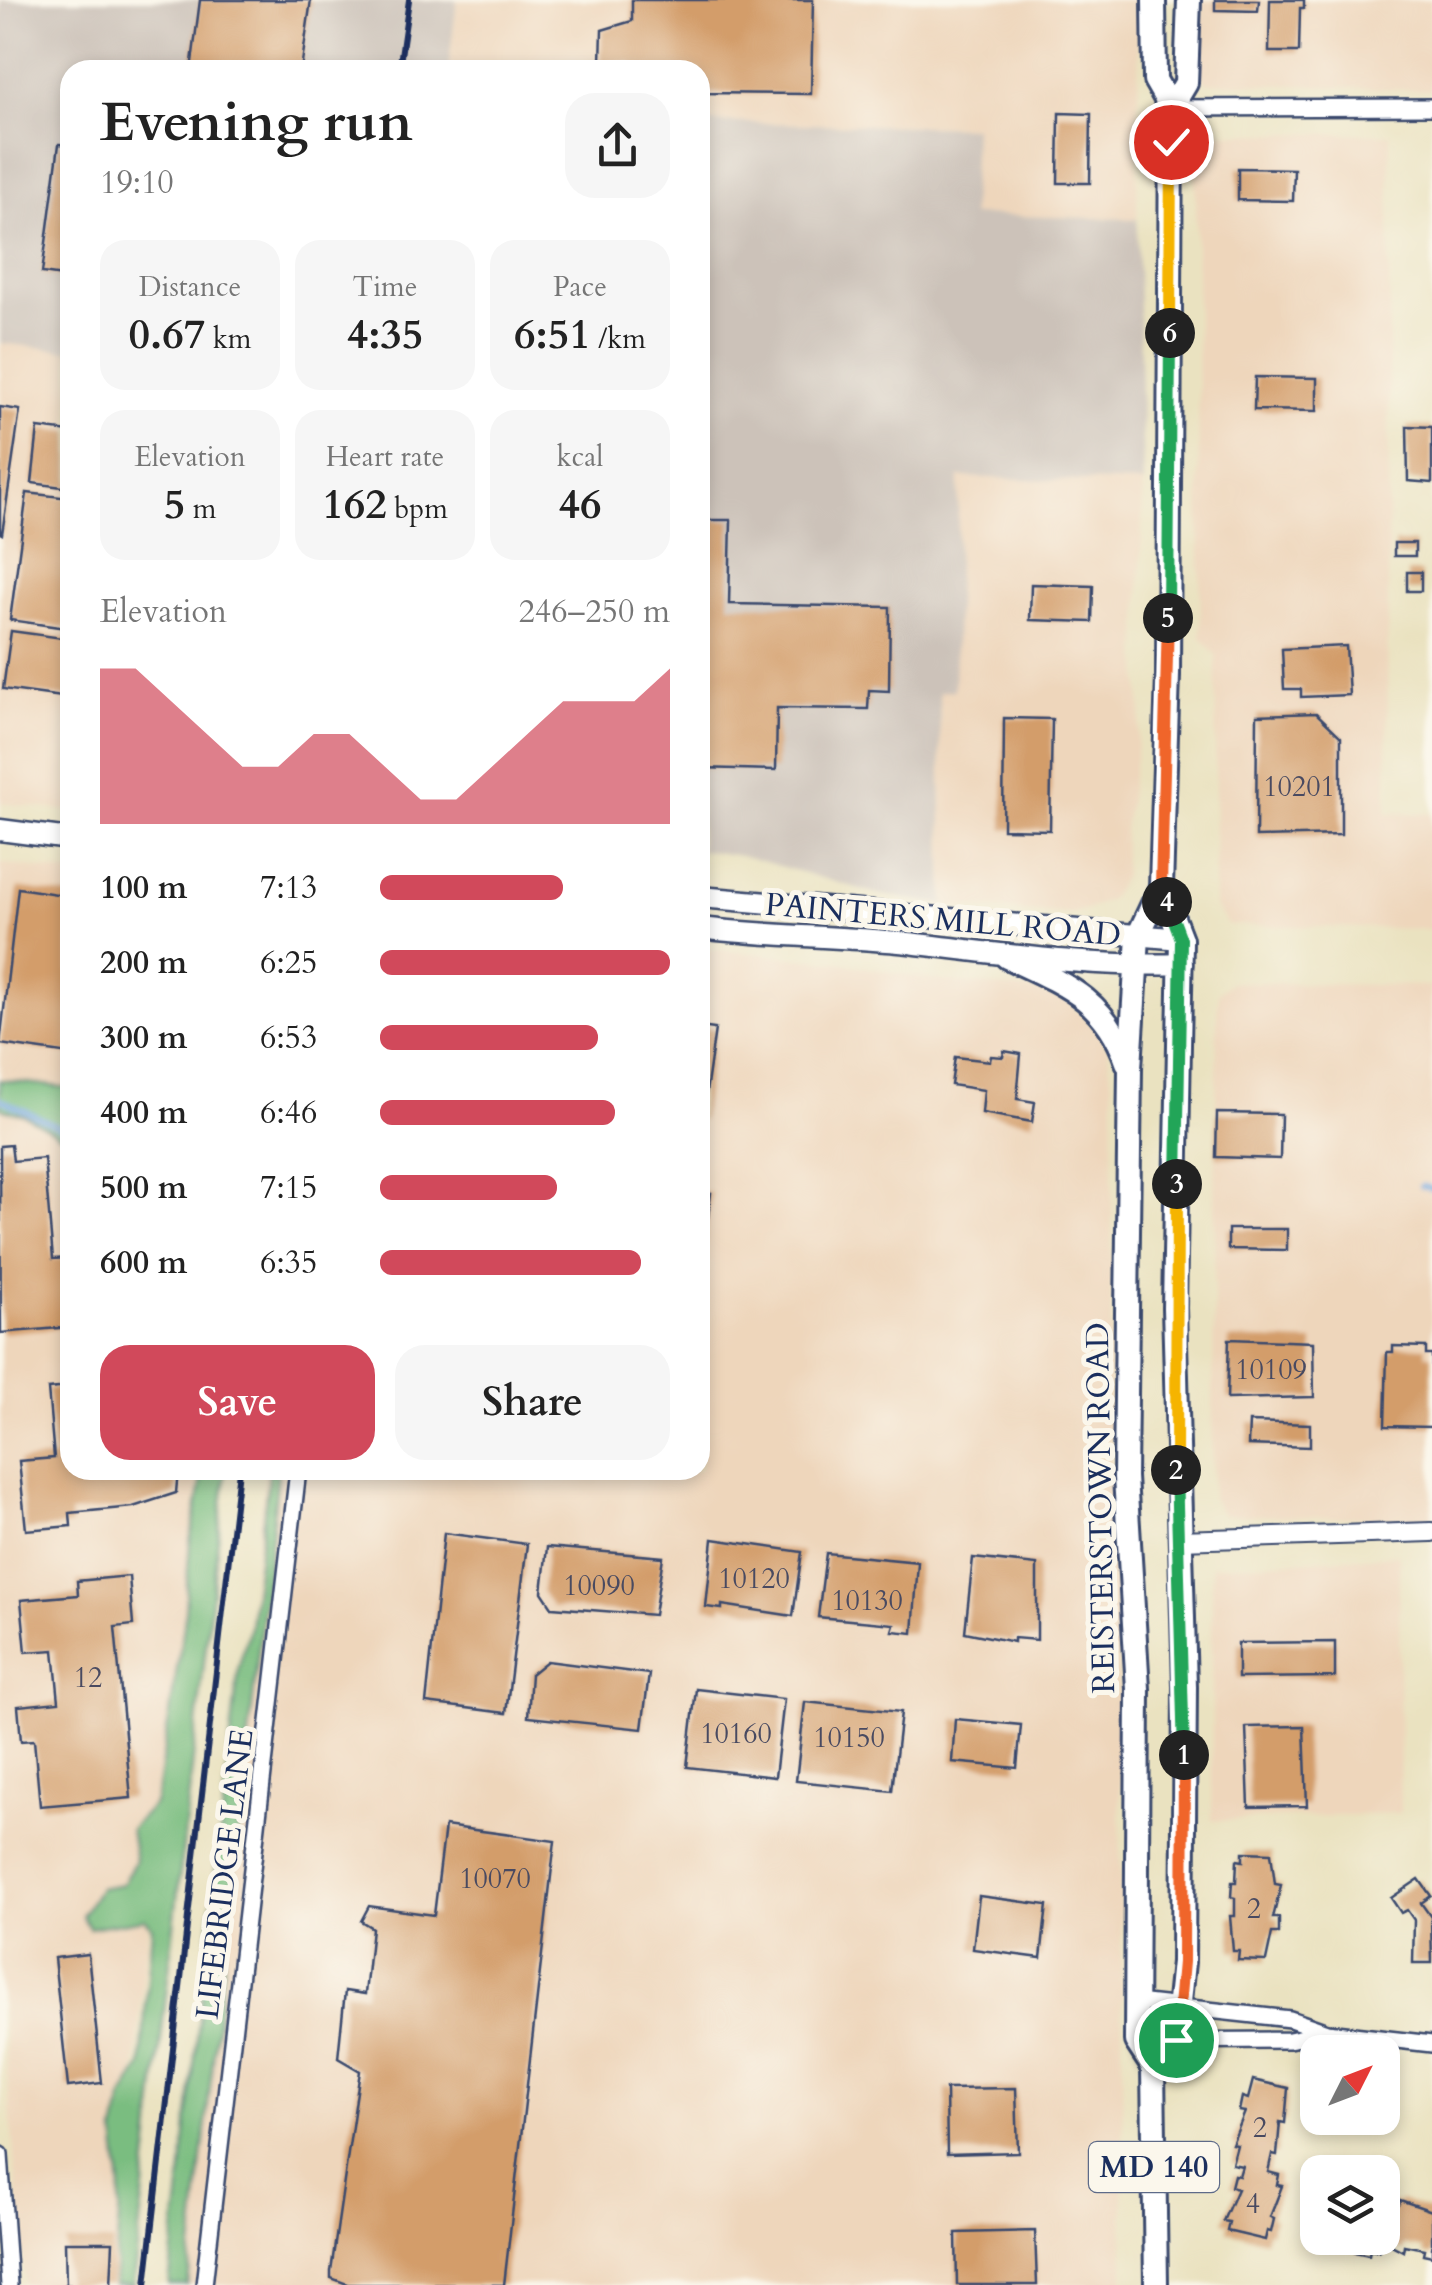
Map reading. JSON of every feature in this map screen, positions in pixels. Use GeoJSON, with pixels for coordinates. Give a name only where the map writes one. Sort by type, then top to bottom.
{"type":"FeatureCollection","features":[{"type":"Feature","properties":{"kind":"main road","name":"REISTERSTOWN ROAD"},"geometry":{"type":"LineString","coordinates":[[1154,0],[1155,80],[1171,108],[1168,674],[1161,887],[1181,939],[1182,964],[1174,1308],[1185,1687],[1183,1962],[1176,2040]]}},
{"type":"Feature","properties":{"kind":"main road","name":"REISTERSTOWN ROAD"},"geometry":{"type":"LineString","coordinates":[[1171,108],[1186,83],[1188,0]]}},
{"type":"Feature","properties":{"kind":"main road"},"geometry":{"type":"LineString","coordinates":[[0,830],[60,837]]}},
{"type":"Feature","properties":{"kind":"main road","name":"REISTERSTOWN ROAD"},"geometry":{"type":"LineString","coordinates":[[1136,2041],[1138,1689],[1125,1476],[1130,1068],[1138,936],[1161,887]]}},
{"type":"Feature","properties":{"kind":"main road","name":"PAINTERS MILL ROAD"},"geometry":{"type":"LineString","coordinates":[[710,898],[1181,939]]}},
{"type":"Feature","properties":{"kind":"main road","name":"PAINTERS MILL ROAD"},"geometry":{"type":"LineString","coordinates":[[710,929],[885,941],[1007,957],[1138,966],[1182,964]]}},
{"type":"Feature","properties":{"kind":"main road"},"geometry":{"type":"LineString","coordinates":[[1007,957],[1093,1002],[1116,1036],[1130,1068]]}},
{"type":"Feature","properties":{"kind":"main road"},"geometry":{"type":"LineString","coordinates":[[1136,2041],[1153,2067],[1176,2040]]}},
{"type":"Feature","properties":{"kind":"main road","name":"MD 140"},"geometry":{"type":"LineString","coordinates":[[1153,2067],[1156,2285]]}},
{"type":"Feature","properties":{"kind":"street"},"geometry":{"type":"LineString","coordinates":[[1171,108],[1432,107]]}},
{"type":"Feature","properties":{"kind":"street","name":"LIFEBRIDGE LANE"},"geometry":{"type":"LineString","coordinates":[[204,2285],[297,1480]]}},
{"type":"Feature","properties":{"kind":"street"},"geometry":{"type":"LineString","coordinates":[[1179,1540],[1432,1532]]}},
{"type":"Feature","properties":{"kind":"street"},"geometry":{"type":"LineString","coordinates":[[1136,2002],[1290,2019],[1327,2032],[1432,2044]]}},
{"type":"Feature","properties":{"kind":"street"},"geometry":{"type":"LineString","coordinates":[[1136,2041],[1289,2040],[1327,2032]]}},
{"type":"Feature","properties":{"kind":"street"},"geometry":{"type":"LineString","coordinates":[[0,2156],[9,2285]]}},
{"type":"Feature","properties":{"kind":"shaded area"},"geometry":{"type":"Polygon","coordinates":[[[0,0],[457,0],[449,60],[60,60],[60,350],[0,343],[0,0]]]}},
{"type":"Feature","properties":{"kind":"shaded area"},"geometry":{"type":"Polygon","coordinates":[[[457,0],[1139,0],[1137,219],[970,215],[974,127],[710,122],[710,60],[449,60],[457,0]]]}},
{"type":"Feature","properties":{"kind":"shaded area"},"geometry":{"type":"Polygon","coordinates":[[[1202,0],[1432,0],[1432,90],[1206,82],[1199,73],[1202,0]]]}},
{"type":"Feature","properties":{"kind":"shaded area"},"geometry":{"type":"Polygon","coordinates":[[[710,122],[974,127],[971,215],[1137,219],[1143,483],[959,477],[954,690],[939,692],[944,905],[878,894],[747,857],[710,851],[710,122]]]}},
{"type":"Feature","properties":{"kind":"shaded area"},"geometry":{"type":"Polygon","coordinates":[[[1211,133],[1390,134],[1387,813],[1432,814],[1432,929],[1228,925],[1214,906],[1216,655],[1201,637],[1195,154],[1202,138],[1211,133]]]}},
{"type":"Feature","properties":{"kind":"shaded area"},"geometry":{"type":"Polygon","coordinates":[[[0,343],[60,350],[60,810],[0,803],[0,343]]]}},
{"type":"Feature","properties":{"kind":"shaded area"},"geometry":{"type":"Polygon","coordinates":[[[959,476],[1143,483],[1138,653],[1142,711],[1124,831],[1124,876],[1110,899],[1087,910],[1069,914],[944,905],[939,692],[953,690],[959,476]]]}},
{"type":"Feature","properties":{"kind":"shaded area"},"geometry":{"type":"Polygon","coordinates":[[[0,863],[60,872],[60,1480],[199,1480],[154,1866],[115,2285],[25,2285],[0,1989],[0,863]]]}},
{"type":"Feature","properties":{"kind":"shaded area"},"geometry":{"type":"Polygon","coordinates":[[[710,949],[838,962],[932,980],[1038,991],[1067,1001],[1098,1032],[1108,1051],[1113,1096],[1110,1411],[1119,1676],[1124,2285],[178,2285],[264,1480],[710,1480],[710,949]]]}},
{"type":"Feature","properties":{"kind":"shaded area"},"geometry":{"type":"Polygon","coordinates":[[[1231,982],[1432,986],[1432,1519],[1223,1515],[1212,1498],[1217,1013],[1219,992],[1231,982]]]}},
{"type":"Feature","properties":{"kind":"shaded area"},"geometry":{"type":"Polygon","coordinates":[[[1399,1555],[1400,1813],[1212,1821],[1212,1566],[1399,1555]]]}},
{"type":"Feature","properties":{"kind":"green space"},"geometry":{"type":"Polygon","coordinates":[[[0,1080],[60,1087],[60,1135],[24,1115],[0,1108],[0,1080]]]}},
{"type":"Feature","properties":{"kind":"green space"},"geometry":{"type":"Polygon","coordinates":[[[202,1480],[225,1480],[133,2285],[114,2285],[121,2188],[115,2132],[124,2095],[141,2066],[152,1927],[145,1919],[89,1928],[82,1915],[99,1888],[122,1884],[135,1861],[130,1829],[154,1804],[184,1625],[190,1541],[202,1480]]]}},
{"type":"Feature","properties":{"kind":"green space"},"geometry":{"type":"Polygon","coordinates":[[[268,1480],[277,1480],[188,2285],[169,2285],[239,1666],[250,1627],[268,1480]]]}},
{"type":"Feature","properties":{"kind":"building"},"geometry":{"type":"Polygon","coordinates":[[[200,0],[311,0],[302,60],[192,60],[200,0]]]}},
{"type":"Feature","properties":{"kind":"building"},"geometry":{"type":"Polygon","coordinates":[[[632,0],[813,0],[811,94],[710,93],[710,60],[601,60],[602,30],[632,21],[632,0]]]}},
{"type":"Feature","properties":{"kind":"building"},"geometry":{"type":"Polygon","coordinates":[[[1215,0],[1259,0],[1258,11],[1215,10],[1215,0]]]}},
{"type":"Feature","properties":{"kind":"building"},"geometry":{"type":"Polygon","coordinates":[[[1270,0],[1304,0],[1304,8],[1300,8],[1299,52],[1269,52],[1270,0]]]}},
{"type":"Feature","properties":{"kind":"building"},"geometry":{"type":"Polygon","coordinates":[[[1059,113],[1091,114],[1090,183],[1058,183],[1059,113]]]}},
{"type":"Feature","properties":{"kind":"building"},"geometry":{"type":"Polygon","coordinates":[[[59,144],[60,144],[60,276],[42,273],[59,144]]]}},
{"type":"Feature","properties":{"kind":"building"},"geometry":{"type":"Polygon","coordinates":[[[1238,168],[1294,169],[1293,201],[1238,200],[1238,168]]]}},
{"type":"Feature","properties":{"kind":"building"},"geometry":{"type":"Polygon","coordinates":[[[1255,377],[1317,378],[1317,411],[1254,410],[1255,377]]]}},
{"type":"Feature","properties":{"kind":"building"},"geometry":{"type":"Polygon","coordinates":[[[0,407],[20,410],[2,534],[0,533],[0,407]]]}},
{"type":"Feature","properties":{"kind":"building"},"geometry":{"type":"Polygon","coordinates":[[[1407,426],[1432,427],[1432,483],[1408,481],[1407,426]]]}},
{"type":"Feature","properties":{"kind":"building"},"geometry":{"type":"Polygon","coordinates":[[[38,428],[60,431],[60,487],[32,483],[38,428]]]}},
{"type":"Feature","properties":{"kind":"building"},"geometry":{"type":"Polygon","coordinates":[[[27,493],[60,497],[60,627],[10,620],[27,493]]]}},
{"type":"Feature","properties":{"kind":"building"},"geometry":{"type":"Polygon","coordinates":[[[710,520],[731,520],[729,604],[890,607],[889,691],[869,690],[868,709],[777,708],[776,770],[710,768],[710,520]]]}},
{"type":"Feature","properties":{"kind":"building"},"geometry":{"type":"Polygon","coordinates":[[[1394,543],[1415,543],[1415,556],[1394,556],[1394,543]]]}},
{"type":"Feature","properties":{"kind":"building"},"geometry":{"type":"Polygon","coordinates":[[[1407,572],[1421,572],[1421,591],[1407,591],[1407,572]]]}},
{"type":"Feature","properties":{"kind":"building"},"geometry":{"type":"Polygon","coordinates":[[[1031,584],[1093,586],[1092,622],[1030,620],[1031,584]]]}},
{"type":"Feature","properties":{"kind":"building"},"geometry":{"type":"Polygon","coordinates":[[[11,631],[60,638],[60,697],[3,689],[11,631]]]}},
{"type":"Feature","properties":{"kind":"building"},"geometry":{"type":"Polygon","coordinates":[[[1346,646],[1349,695],[1301,697],[1301,689],[1284,689],[1282,649],[1346,646]]]}},
{"type":"Feature","properties":{"kind":"building"},"geometry":{"type":"Polygon","coordinates":[[[1316,713],[1341,737],[1341,835],[1256,837],[1257,715],[1316,713]]]}},
{"type":"Feature","properties":{"kind":"building"},"geometry":{"type":"Polygon","coordinates":[[[1004,718],[1052,719],[1050,830],[1003,829],[1004,718]]]}},
{"type":"Feature","properties":{"kind":"building"},"geometry":{"type":"Polygon","coordinates":[[[18,888],[60,894],[60,1053],[0,1044],[18,888]]]}},
{"type":"Feature","properties":{"kind":"building"},"geometry":{"type":"Polygon","coordinates":[[[710,1028],[715,1029],[710,1064],[710,1028]]]}},
{"type":"Feature","properties":{"kind":"building"},"geometry":{"type":"Polygon","coordinates":[[[1004,1051],[1021,1054],[1017,1099],[1035,1102],[1032,1122],[982,1113],[984,1090],[951,1085],[955,1057],[990,1061],[991,1056],[1003,1057],[1004,1051]]]}},
{"type":"Feature","properties":{"kind":"building"},"geometry":{"type":"Polygon","coordinates":[[[1217,1113],[1281,1114],[1280,1159],[1216,1157],[1217,1113]]]}},
{"type":"Feature","properties":{"kind":"building"},"geometry":{"type":"Polygon","coordinates":[[[11,1145],[13,1161],[44,1158],[53,1259],[60,1259],[60,1328],[1,1333],[0,1146],[11,1145]]]}},
{"type":"Feature","properties":{"kind":"building"},"geometry":{"type":"Polygon","coordinates":[[[1228,1229],[1287,1229],[1287,1250],[1228,1249],[1228,1229]]]}},
{"type":"Feature","properties":{"kind":"building"},"geometry":{"type":"Polygon","coordinates":[[[1229,1339],[1313,1342],[1314,1397],[1227,1399],[1229,1339]]]}},
{"type":"Feature","properties":{"kind":"building"},"geometry":{"type":"Polygon","coordinates":[[[1393,1346],[1426,1347],[1426,1355],[1432,1355],[1432,1427],[1385,1426],[1387,1352],[1393,1352],[1393,1346]]]}},
{"type":"Feature","properties":{"kind":"building"},"geometry":{"type":"Polygon","coordinates":[[[60,1388],[60,1480],[177,1480],[176,1493],[133,1507],[70,1513],[71,1526],[26,1530],[19,1461],[54,1458],[48,1389],[60,1388]]]}},
{"type":"Feature","properties":{"kind":"building"},"geometry":{"type":"Polygon","coordinates":[[[1249,1422],[1310,1424],[1310,1447],[1248,1445],[1249,1422]]]}},
{"type":"Feature","properties":{"kind":"building"},"geometry":{"type":"Polygon","coordinates":[[[444,1533],[527,1544],[506,1713],[426,1703],[444,1533]]]}},
{"type":"Feature","properties":{"kind":"building"},"geometry":{"type":"Polygon","coordinates":[[[713,1539],[802,1552],[793,1616],[722,1605],[722,1609],[706,1607],[713,1539]]]}},
{"type":"Feature","properties":{"kind":"building"},"geometry":{"type":"Polygon","coordinates":[[[547,1547],[663,1557],[654,1615],[552,1607],[542,1592],[547,1547]]]}},
{"type":"Feature","properties":{"kind":"building"},"geometry":{"type":"Polygon","coordinates":[[[826,1553],[918,1562],[913,1633],[892,1631],[894,1624],[818,1617],[826,1553]]]}},
{"type":"Feature","properties":{"kind":"building"},"geometry":{"type":"Polygon","coordinates":[[[973,1558],[1037,1565],[1037,1640],[1014,1638],[1014,1642],[965,1632],[973,1558]]]}},
{"type":"Feature","properties":{"kind":"building"},"geometry":{"type":"Polygon","coordinates":[[[129,1576],[133,1625],[115,1627],[131,1798],[40,1806],[34,1740],[21,1741],[18,1706],[59,1702],[54,1650],[26,1652],[21,1600],[78,1595],[77,1581],[129,1576]]]}},
{"type":"Feature","properties":{"kind":"building"},"geometry":{"type":"Polygon","coordinates":[[[1335,1642],[1335,1677],[1238,1678],[1238,1643],[1335,1642]]]}},
{"type":"Feature","properties":{"kind":"building"},"geometry":{"type":"Polygon","coordinates":[[[547,1661],[649,1674],[642,1729],[528,1717],[531,1674],[547,1661]]]}},
{"type":"Feature","properties":{"kind":"building"},"geometry":{"type":"Polygon","coordinates":[[[696,1689],[784,1699],[775,1777],[687,1767],[696,1689]]]}},
{"type":"Feature","properties":{"kind":"building"},"geometry":{"type":"Polygon","coordinates":[[[805,1702],[901,1712],[892,1791],[796,1781],[805,1702]]]}},
{"type":"Feature","properties":{"kind":"building"},"geometry":{"type":"Polygon","coordinates":[[[955,1719],[1021,1725],[1017,1768],[952,1762],[955,1719]]]}},
{"type":"Feature","properties":{"kind":"building"},"geometry":{"type":"Polygon","coordinates":[[[1304,1726],[1307,1806],[1249,1807],[1246,1727],[1304,1726]]]}},
{"type":"Feature","properties":{"kind":"building"},"geometry":{"type":"Polygon","coordinates":[[[445,1826],[555,1841],[504,2285],[347,2284],[331,2278],[360,2071],[338,2058],[345,1991],[365,1994],[372,1928],[361,1921],[369,1906],[434,1915],[445,1826]]]}},
{"type":"Feature","properties":{"kind":"building"},"geometry":{"type":"Polygon","coordinates":[[[1243,1852],[1271,1853],[1275,1884],[1281,1885],[1273,1918],[1279,1918],[1279,1933],[1272,1933],[1266,1961],[1238,1960],[1239,1951],[1233,1951],[1232,1882],[1236,1882],[1237,1860],[1243,1861],[1243,1852]]]}},
{"type":"Feature","properties":{"kind":"building"},"geometry":{"type":"Polygon","coordinates":[[[1419,1879],[1431,1896],[1421,1903],[1431,1917],[1432,1963],[1413,1963],[1414,1920],[1407,1910],[1401,1913],[1391,1898],[1419,1879]]]}},
{"type":"Feature","properties":{"kind":"building"},"geometry":{"type":"Polygon","coordinates":[[[979,1896],[1047,1905],[1041,1958],[973,1949],[979,1896]]]}},
{"type":"Feature","properties":{"kind":"building"},"geometry":{"type":"Polygon","coordinates":[[[88,1954],[102,2083],[68,2087],[54,1958],[88,1954]]]}},
{"type":"Feature","properties":{"kind":"building"},"geometry":{"type":"Polygon","coordinates":[[[1253,2080],[1288,2088],[1285,2123],[1280,2122],[1277,2155],[1272,2154],[1268,2172],[1279,2175],[1277,2185],[1282,2186],[1270,2217],[1274,2219],[1271,2232],[1267,2231],[1265,2240],[1227,2231],[1229,2222],[1223,2221],[1237,2189],[1231,2187],[1234,2175],[1239,2176],[1242,2166],[1232,2164],[1237,2145],[1232,2144],[1245,2112],[1239,2111],[1242,2097],[1248,2099],[1253,2080]]]}},
{"type":"Feature","properties":{"kind":"building"},"geometry":{"type":"Polygon","coordinates":[[[1016,2088],[1018,2152],[947,2154],[946,2089],[1016,2088]]]}},
{"type":"Feature","properties":{"kind":"building"},"geometry":{"type":"Polygon","coordinates":[[[1400,2200],[1432,2211],[1432,2256],[1423,2254],[1424,2249],[1404,2245],[1403,2251],[1400,2200]]]}},
{"type":"Feature","properties":{"kind":"building"},"geometry":{"type":"Polygon","coordinates":[[[1035,2231],[1037,2285],[957,2285],[956,2233],[1035,2231]]]}},
{"type":"Feature","properties":{"kind":"building"},"geometry":{"type":"Polygon","coordinates":[[[65,2242],[113,2242],[111,2285],[66,2285],[65,2242]]]}},
{"type":"Feature","properties":{"kind":"waterway"},"geometry":{"type":"LineString","coordinates":[[0,1099],[60,1127]]}},
{"type":"Feature","properties":{"kind":"waterway"},"geometry":{"type":"LineString","coordinates":[[1422,1186],[1432,1189]]}},
{"type":"Feature","properties":{"kind":"railway"},"geometry":{"type":"LineString","coordinates":[[400,60],[409,0]]}},
{"type":"Feature","properties":{"kind":"railway"},"geometry":{"type":"LineString","coordinates":[[146,2285],[238,1480]]}},
{"type":"Feature","properties":{"kind":"route"},"geometry":{"type":"LineString","coordinates":[[1171,142],[1168,674],[1161,887],[1181,939],[1182,964],[1174,1308],[1185,1687],[1183,1962],[1176,2040]]}}]}
